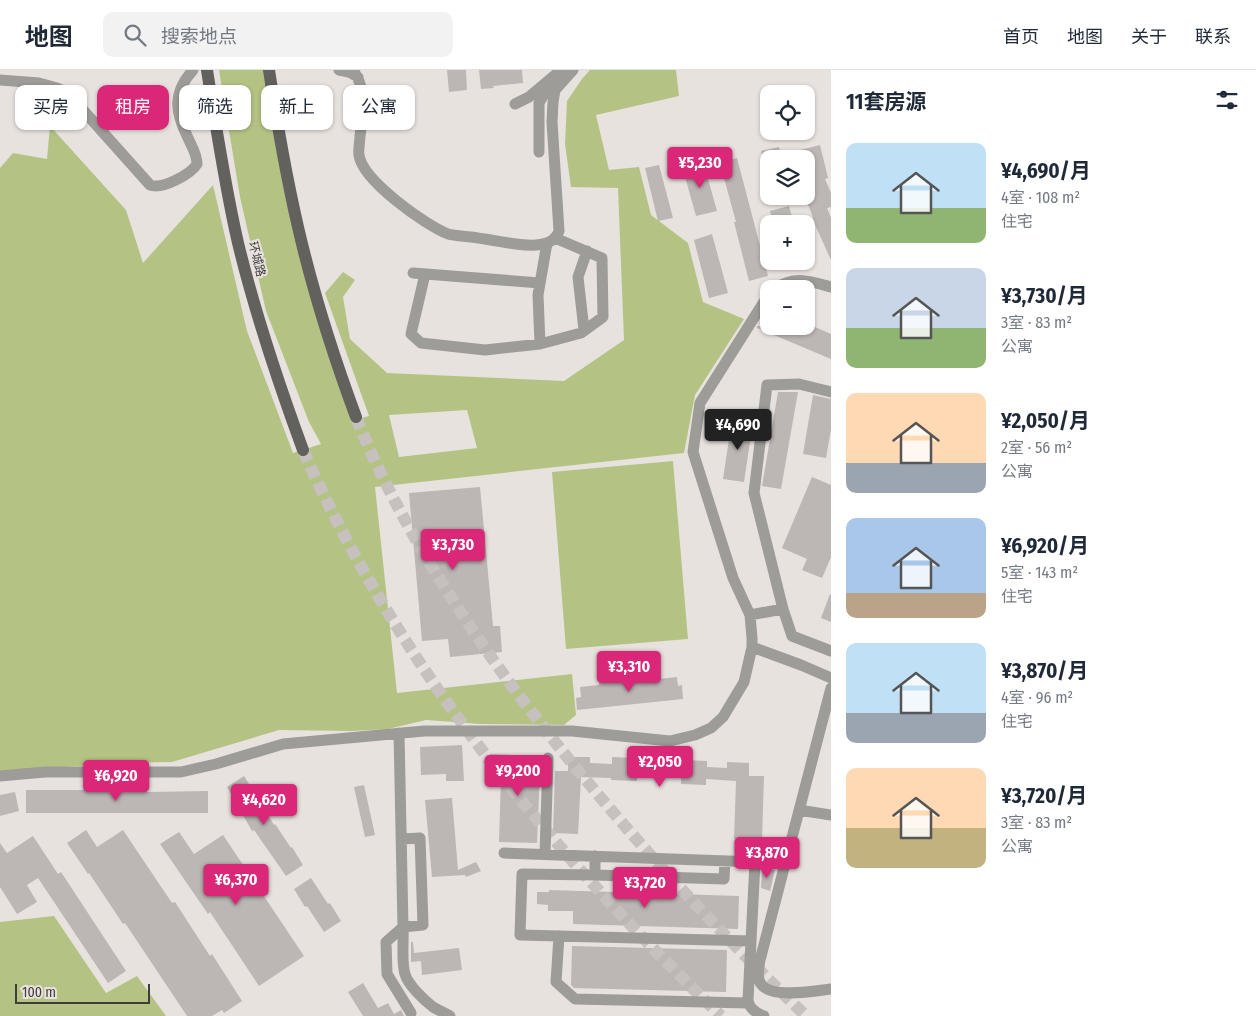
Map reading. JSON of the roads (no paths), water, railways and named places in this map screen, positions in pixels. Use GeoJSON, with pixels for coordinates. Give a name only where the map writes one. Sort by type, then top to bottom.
{"type":"FeatureCollection","features":[{"type":"Feature","properties":{"kind":"main road","name":"环城路"},"geometry":{"type":"LineString","coordinates":[[207,70],[224,176],[247,277],[269,352],[303,450]]}},
{"type":"Feature","properties":{"kind":"main road"},"geometry":{"type":"LineString","coordinates":[[269,72],[284,165],[300,237],[328,334],[356,416]]}},
{"type":"Feature","properties":{"kind":"street"},"geometry":{"type":"LineString","coordinates":[[0,80],[39,83],[64,91],[81,107],[150,184],[157,187],[189,173],[197,164],[177,107],[178,95],[187,77],[193,70]]}},
{"type":"Feature","properties":{"kind":"street"},"geometry":{"type":"LineString","coordinates":[[339,70],[355,74],[362,92],[360,161],[385,191],[429,224],[449,234],[533,245],[551,240],[558,234],[553,102],[555,90],[573,70]]}},
{"type":"Feature","properties":{"kind":"street"},"geometry":{"type":"LineString","coordinates":[[515,104],[529,97],[557,73]]}},
{"type":"Feature","properties":{"kind":"street"},"geometry":{"type":"LineString","coordinates":[[539,152],[539,103],[557,73]]}},
{"type":"Feature","properties":{"kind":"street"},"geometry":{"type":"LineString","coordinates":[[425,274],[411,334],[421,343],[486,350],[540,344],[581,333],[604,317],[602,258],[587,251],[551,240]]}},
{"type":"Feature","properties":{"kind":"street"},"geometry":{"type":"LineString","coordinates":[[540,344],[538,295],[551,240]]}},
{"type":"Feature","properties":{"kind":"street"},"geometry":{"type":"LineString","coordinates":[[584,330],[578,277],[587,251]]}},
{"type":"Feature","properties":{"kind":"street"},"geometry":{"type":"LineString","coordinates":[[413,273],[540,283]]}},
{"type":"Feature","properties":{"kind":"street"},"geometry":{"type":"LineString","coordinates":[[815,283],[831,287]]}},
{"type":"Feature","properties":{"kind":"street"},"geometry":{"type":"LineString","coordinates":[[0,776],[45,772],[181,772],[216,764],[283,744],[424,731],[572,731],[670,741],[695,735],[711,728],[723,717],[744,682],[752,648],[750,615],[733,578],[693,452],[700,403],[760,308]]}},
{"type":"Feature","properties":{"kind":"street"},"geometry":{"type":"LineString","coordinates":[[831,392],[799,384],[767,385],[754,493],[783,609],[792,636],[831,651]]}},
{"type":"Feature","properties":{"kind":"street"},"geometry":{"type":"LineString","coordinates":[[750,615],[783,609]]}},
{"type":"Feature","properties":{"kind":"street"},"geometry":{"type":"LineString","coordinates":[[752,648],[801,665],[831,678]]}},
{"type":"Feature","properties":{"kind":"street"},"geometry":{"type":"LineString","coordinates":[[831,688],[758,973],[761,985],[773,991],[787,993],[831,989]]}},
{"type":"Feature","properties":{"kind":"street"},"geometry":{"type":"LineString","coordinates":[[400,733],[404,970],[412,986],[434,1008],[450,1016]]}},
{"type":"Feature","properties":{"kind":"street"},"geometry":{"type":"LineString","coordinates":[[545,854],[548,758]]}},
{"type":"Feature","properties":{"kind":"street"},"geometry":{"type":"LineString","coordinates":[[799,810],[831,815]]}},
{"type":"Feature","properties":{"kind":"street"},"geometry":{"type":"LineString","coordinates":[[402,840],[420,838],[423,925],[404,927],[386,942],[387,974],[412,1013]]}},
{"type":"Feature","properties":{"kind":"street"},"geometry":{"type":"LineString","coordinates":[[504,853],[785,863]]}},
{"type":"Feature","properties":{"kind":"street"},"geometry":{"type":"LineString","coordinates":[[595,856],[595,875]]}},
{"type":"Feature","properties":{"kind":"street"},"geometry":{"type":"LineString","coordinates":[[725,861],[724,879],[522,874],[520,935],[751,941]]}},
{"type":"Feature","properties":{"kind":"street"},"geometry":{"type":"LineString","coordinates":[[755,862],[748,1002],[752,1010],[764,1016]]}},
{"type":"Feature","properties":{"kind":"street"},"geometry":{"type":"LineString","coordinates":[[559,936],[556,982],[575,999],[748,1002]]}},
{"type":"Feature","properties":{"kind":"tunnel"},"geometry":{"type":"LineString","coordinates":[[356,417],[388,487],[424,554],[465,619],[509,682],[578,770],[688,897],[806,1016]]}},
{"type":"Feature","properties":{"kind":"tunnel"},"geometry":{"type":"LineString","coordinates":[[303,450],[342,530],[385,607],[433,682],[484,753],[539,822],[597,889],[658,954],[721,1016]]}}]}
